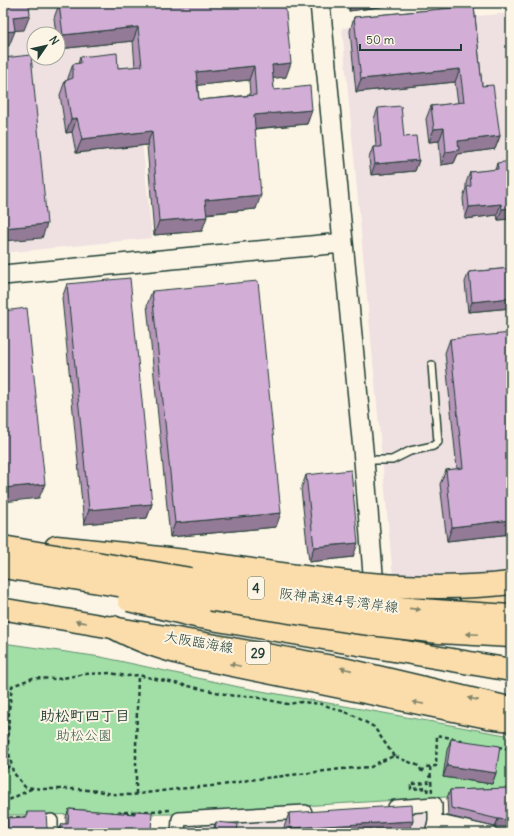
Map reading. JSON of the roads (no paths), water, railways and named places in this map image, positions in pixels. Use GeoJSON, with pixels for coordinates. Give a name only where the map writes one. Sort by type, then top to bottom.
{"type":"FeatureCollection","features":[{"type":"Feature","properties":{"kind":"highway"},"geometry":{"type":"LineString","coordinates":[[3,542],[134,555],[338,582],[380,586],[456,587],[511,583]]}},
{"type":"Feature","properties":{"kind":"highway","name":"阪神高速4号湾岸線"},"geometry":{"type":"LineString","coordinates":[[3,547],[198,580],[358,604],[441,612],[511,616]]}},
{"type":"Feature","properties":{"kind":"highway","name":"阪神高速4号湾岸線"},"geometry":{"type":"LineString","coordinates":[[3,567],[354,622],[439,632],[511,636]]}},
{"type":"Feature","properties":{"kind":"highway"},"geometry":{"type":"LineString","coordinates":[[3,574],[98,593],[200,617],[511,670]]}},
{"type":"Feature","properties":{"kind":"highway"},"geometry":{"type":"LineString","coordinates":[[375,590],[511,595]]}},
{"type":"Feature","properties":{"kind":"highway"},"geometry":{"type":"LineString","coordinates":[[113,627],[134,638],[162,649],[286,677],[488,717],[511,720]]}},
{"type":"Feature","properties":{"kind":"main road"},"geometry":{"type":"LineString","coordinates":[[3,562],[24,558],[52,560],[109,571],[209,570],[375,590]]}},
{"type":"Feature","properties":{"kind":"main road"},"geometry":{"type":"LineString","coordinates":[[3,574],[511,662]]}},
{"type":"Feature","properties":{"kind":"main road","name":"大阪臨海線"},"geometry":{"type":"LineString","coordinates":[[3,609],[341,668],[511,708]]}},
{"type":"Feature","properties":{"kind":"street"},"geometry":{"type":"LineString","coordinates":[[320,3],[364,460],[375,590],[376,638]]}},
{"type":"Feature","properties":{"kind":"street"},"geometry":{"type":"LineString","coordinates":[[3,275],[342,243]]}},
{"type":"Feature","properties":{"kind":"street"},"geometry":{"type":"LineString","coordinates":[[386,807],[435,804],[434,827],[490,833]]}},
{"type":"Feature","properties":{"kind":"street"},"geometry":{"type":"LineString","coordinates":[[178,833],[179,819],[314,811]]}},
{"type":"Feature","properties":{"kind":"lane"},"geometry":{"type":"LineString","coordinates":[[364,460],[392,460],[410,451],[433,446],[438,442],[432,365]]}},
{"type":"Feature","properties":{"kind":"district","name":"助松町四丁目"},"geometry":{"type":"Point","coordinates":[85,715]}},
{"type":"Feature","properties":{"kind":"park label","name":"助松公園"},"geometry":{"type":"Point","coordinates":[84,735]}}]}
